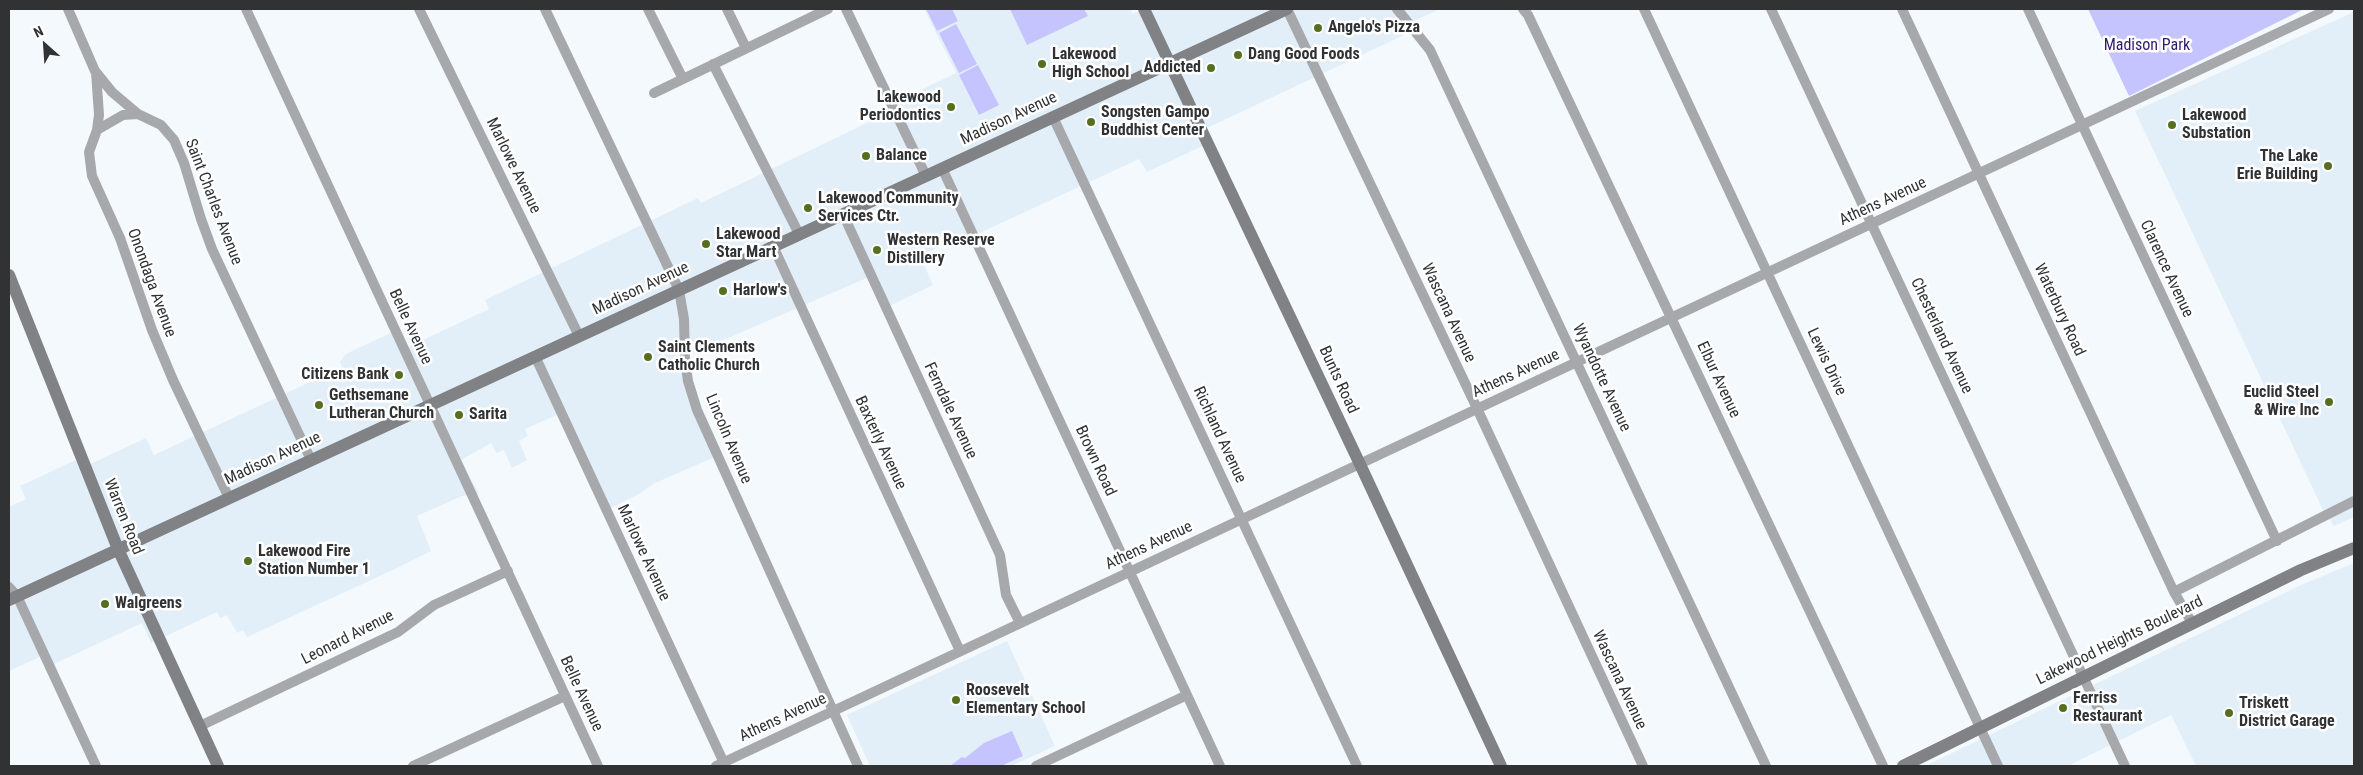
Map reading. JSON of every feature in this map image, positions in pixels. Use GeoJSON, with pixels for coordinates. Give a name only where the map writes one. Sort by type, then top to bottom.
{"type":"FeatureCollection","features":[{"type":"Feature","properties":{"kind":"main road","name":"Bunts Road"},"geometry":{"type":"LineString","coordinates":[[1144,9],[1360,464],[1500,766]]}},
{"type":"Feature","properties":{"kind":"main road","name":"Madison Avenue"},"geometry":{"type":"LineString","coordinates":[[12,594],[118,549],[926,176],[1170,63],[1269,13],[1287,9]]}},
{"type":"Feature","properties":{"kind":"main road","name":"Warren Road"},"geometry":{"type":"LineString","coordinates":[[9,275],[118,549],[218,766]]}},
{"type":"Feature","properties":{"kind":"main road","name":"Lakewood Heights Boulevard"},"geometry":{"type":"LineString","coordinates":[[1902,766],[2300,570],[2354,548]]}},
{"type":"Feature","properties":{"kind":"street","name":"Saint Charles Avenue"},"geometry":{"type":"LineString","coordinates":[[68,9],[95,71],[112,92],[138,114],[154,121],[166,130],[177,146],[212,249],[310,460]]}},
{"type":"Feature","properties":{"kind":"street","name":"Belle Avenue"},"geometry":{"type":"LineString","coordinates":[[246,9],[598,766]]}},
{"type":"Feature","properties":{"kind":"street","name":"Marlowe Avenue"},"geometry":{"type":"LineString","coordinates":[[419,9],[579,336]]}},
{"type":"Feature","properties":{"kind":"street","name":"Lincoln Avenue"},"geometry":{"type":"LineString","coordinates":[[545,9],[679,290],[684,319],[687,374],[697,410],[858,766]]}},
{"type":"Feature","properties":{"kind":"street"},"geometry":{"type":"LineString","coordinates":[[648,9],[683,79]]}},
{"type":"Feature","properties":{"kind":"street"},"geometry":{"type":"LineString","coordinates":[[727,9],[746,48]]}},
{"type":"Feature","properties":{"kind":"street"},"geometry":{"type":"LineString","coordinates":[[654,93],[828,9]]}},
{"type":"Feature","properties":{"kind":"street"},"geometry":{"type":"LineString","coordinates":[[846,9],[926,176]]}},
{"type":"Feature","properties":{"kind":"street","name":"Wascana Avenue"},"geometry":{"type":"LineString","coordinates":[[1287,9],[1477,409],[1643,766]]}},
{"type":"Feature","properties":{"kind":"street","name":"Wyandotte Avenue"},"geometry":{"type":"LineString","coordinates":[[1397,9],[1430,50],[1766,766]]}},
{"type":"Feature","properties":{"kind":"street","name":"Elbur Avenue"},"geometry":{"type":"LineString","coordinates":[[1523,9],[1532,24],[1672,317],[1883,766]]}},
{"type":"Feature","properties":{"kind":"street","name":"Lewis Drive"},"geometry":{"type":"LineString","coordinates":[[1644,9],[1998,766]]}},
{"type":"Feature","properties":{"kind":"street","name":"Chesterland Avenue"},"geometry":{"type":"LineString","coordinates":[[1771,9],[2125,766]]}},
{"type":"Feature","properties":{"kind":"street","name":"Waterbury Road"},"geometry":{"type":"LineString","coordinates":[[1902,9],[2174,592],[2192,623]]}},
{"type":"Feature","properties":{"kind":"street","name":"Clarence Avenue"},"geometry":{"type":"LineString","coordinates":[[2028,9],[2276,541]]}},
{"type":"Feature","properties":{"kind":"street","name":"Athens Avenue"},"geometry":{"type":"LineString","coordinates":[[720,764],[2329,9]]}},
{"type":"Feature","properties":{"kind":"street"},"geometry":{"type":"LineString","coordinates":[[714,64],[799,234]]}},
{"type":"Feature","properties":{"kind":"street","name":"Onondaga Avenue"},"geometry":{"type":"LineString","coordinates":[[95,71],[99,100],[97,130],[89,152],[92,176],[123,246],[166,363],[229,498]]}},
{"type":"Feature","properties":{"kind":"street"},"geometry":{"type":"LineString","coordinates":[[97,130],[123,115],[138,114]]}},
{"type":"Feature","properties":{"kind":"street","name":"Richland Avenue"},"geometry":{"type":"LineString","coordinates":[[1053,117],[1358,766]]}},
{"type":"Feature","properties":{"kind":"street","name":"Brown Road"},"geometry":{"type":"LineString","coordinates":[[942,168],[1220,766]]}},
{"type":"Feature","properties":{"kind":"street","name":"Ferndale Avenue"},"geometry":{"type":"LineString","coordinates":[[843,214],[1000,555],[1006,595],[1020,624]]}},
{"type":"Feature","properties":{"kind":"street","name":"Baxterly Avenue"},"geometry":{"type":"LineString","coordinates":[[773,246],[960,652]]}},
{"type":"Feature","properties":{"kind":"street","name":"Marlowe Avenue"},"geometry":{"type":"LineString","coordinates":[[535,356],[720,764]]}},
{"type":"Feature","properties":{"kind":"street"},"geometry":{"type":"LineString","coordinates":[[2174,592],[2354,502]]}},
{"type":"Feature","properties":{"kind":"street","name":"Leonard Avenue"},"geometry":{"type":"LineString","coordinates":[[200,726],[398,632],[434,605],[508,571]]}},
{"type":"Feature","properties":{"kind":"street"},"geometry":{"type":"LineString","coordinates":[[12,594],[96,766]]}},
{"type":"Feature","properties":{"kind":"street"},"geometry":{"type":"LineString","coordinates":[[1036,766],[1187,694]]}},
{"type":"Feature","properties":{"kind":"street"},"geometry":{"type":"LineString","coordinates":[[413,766],[566,696]]}},
{"type":"Feature","properties":{"kind":"shaded area"},"geometry":{"type":"Polygon","coordinates":[[[924,9],[1130,9],[1133,14],[1143,9],[1440,9],[1414,21],[1419,28],[1205,129],[1211,142],[1147,172],[1139,159],[982,232],[975,235],[973,231],[920,256],[933,285],[883,309],[869,277],[689,355],[692,382],[717,456],[655,483],[639,494],[602,512],[557,415],[525,429],[528,436],[519,441],[527,460],[512,468],[504,450],[496,453],[491,443],[461,460],[479,494],[462,496],[417,516],[431,551],[395,569],[247,637],[243,630],[237,633],[227,615],[220,618],[217,612],[151,643],[142,623],[52,665],[46,654],[9,671],[9,507],[26,499],[20,486],[80,458],[84,467],[146,438],[154,455],[342,367],[340,362],[346,354],[399,329],[408,347],[489,309],[485,300],[698,198],[701,203],[898,108],[896,102],[956,73],[924,9]]]}},
{"type":"Feature","properties":{"kind":"shaded area"},"geometry":{"type":"Polygon","coordinates":[[[2354,12],[2354,517],[2334,526],[2322,508],[2135,111],[2354,12]]]}},
{"type":"Feature","properties":{"kind":"shaded area"},"geometry":{"type":"Polygon","coordinates":[[[2354,563],[2354,766],[2196,766],[2171,715],[2068,766],[1925,766],[2301,585],[2354,563]]]}},
{"type":"Feature","properties":{"kind":"shaded area","name":"Roosevelt Elementary School"},"geometry":{"type":"Polygon","coordinates":[[[1007,641],[1055,746],[1011,766],[870,766],[847,715],[1007,641]]]}},
{"type":"Feature","properties":{"kind":"green space"},"geometry":{"type":"Polygon","coordinates":[[[926,9],[952,9],[958,21],[937,31],[926,9]]]}},
{"type":"Feature","properties":{"kind":"green space"},"geometry":{"type":"Polygon","coordinates":[[[1010,9],[1084,9],[1088,16],[1027,45],[1010,9]]]}},
{"type":"Feature","properties":{"kind":"green space","name":"Madison Park"},"geometry":{"type":"Polygon","coordinates":[[[2088,9],[2304,9],[2129,96],[2088,9]]]}},
{"type":"Feature","properties":{"kind":"green space"},"geometry":{"type":"Polygon","coordinates":[[[956,24],[977,64],[959,73],[939,33],[956,24]]]}},
{"type":"Feature","properties":{"kind":"green space"},"geometry":{"type":"Polygon","coordinates":[[[978,65],[999,105],[979,115],[959,75],[978,65]]]}},
{"type":"Feature","properties":{"kind":"green space"},"geometry":{"type":"Polygon","coordinates":[[[1012,731],[1023,756],[1001,766],[950,766],[962,757],[965,758],[984,743],[1012,731]]]}},
{"type":"Feature","properties":{"kind":"place","name":"Angelo's Pizza"},"geometry":{"type":"Point","coordinates":[1318,28]}},
{"type":"Feature","properties":{"kind":"place","name":"Dang Good Foods"},"geometry":{"type":"Point","coordinates":[1238,55]}},
{"type":"Feature","properties":{"kind":"place","name":"Lakewood High School"},"geometry":{"type":"Point","coordinates":[1042,64]}},
{"type":"Feature","properties":{"kind":"place","name":"Addicted"},"geometry":{"type":"Point","coordinates":[1211,68]}},
{"type":"Feature","properties":{"kind":"place","name":"Lakewood Periodontics"},"geometry":{"type":"Point","coordinates":[951,107]}},
{"type":"Feature","properties":{"kind":"place","name":"Songsten Gampo Buddhist Center"},"geometry":{"type":"Point","coordinates":[1091,122]}},
{"type":"Feature","properties":{"kind":"place","name":"Lakewood Substation"},"geometry":{"type":"Point","coordinates":[2172,125]}},
{"type":"Feature","properties":{"kind":"place","name":"Balance"},"geometry":{"type":"Point","coordinates":[866,156]}},
{"type":"Feature","properties":{"kind":"place","name":"The Lake Erie Building"},"geometry":{"type":"Point","coordinates":[2328,166]}},
{"type":"Feature","properties":{"kind":"place","name":"Lakewood Community Services Ctr."},"geometry":{"type":"Point","coordinates":[808,208]}},
{"type":"Feature","properties":{"kind":"place","name":"Lakewood Star Mart"},"geometry":{"type":"Point","coordinates":[706,244]}},
{"type":"Feature","properties":{"kind":"place","name":"Western Reserve Distillery"},"geometry":{"type":"Point","coordinates":[877,250]}},
{"type":"Feature","properties":{"kind":"place","name":"Harlow's"},"geometry":{"type":"Point","coordinates":[723,291]}},
{"type":"Feature","properties":{"kind":"place","name":"Saint Clements Catholic Church"},"geometry":{"type":"Point","coordinates":[648,357]}},
{"type":"Feature","properties":{"kind":"place","name":"Citizens Bank"},"geometry":{"type":"Point","coordinates":[399,375]}},
{"type":"Feature","properties":{"kind":"place","name":"Euclid Steel & Wire Inc"},"geometry":{"type":"Point","coordinates":[2329,402]}},
{"type":"Feature","properties":{"kind":"place","name":"Gethsemane Lutheran Church"},"geometry":{"type":"Point","coordinates":[319,405]}},
{"type":"Feature","properties":{"kind":"place","name":"Sarita"},"geometry":{"type":"Point","coordinates":[459,415]}},
{"type":"Feature","properties":{"kind":"place","name":"Lakewood Fire Station Number 1"},"geometry":{"type":"Point","coordinates":[248,561]}},
{"type":"Feature","properties":{"kind":"place","name":"Walgreens"},"geometry":{"type":"Point","coordinates":[105,604]}},
{"type":"Feature","properties":{"kind":"place","name":"Roosevelt Elementary School"},"geometry":{"type":"Point","coordinates":[956,700]}},
{"type":"Feature","properties":{"kind":"place","name":"Ferriss Restaurant"},"geometry":{"type":"Point","coordinates":[2063,708]}},
{"type":"Feature","properties":{"kind":"place","name":"Triskett District Garage"},"geometry":{"type":"Point","coordinates":[2229,713]}}]}
